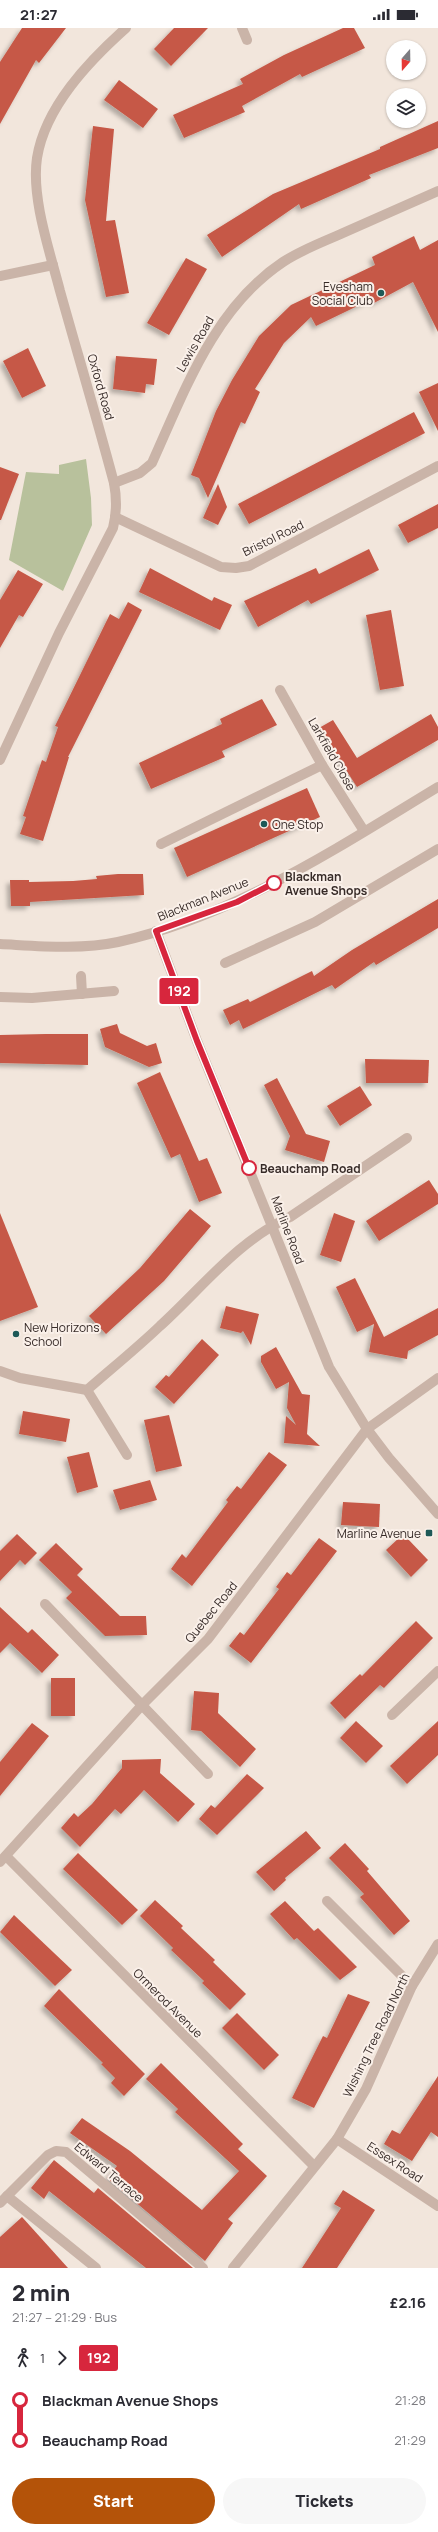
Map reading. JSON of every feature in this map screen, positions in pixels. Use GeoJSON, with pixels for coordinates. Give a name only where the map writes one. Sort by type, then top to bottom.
{"type":"FeatureCollection","features":[{"type":"Feature","properties":{"kind":"street","name":"Oxford Road"},"geometry":{"type":"LineString","coordinates":[[0,760],[59,633],[113,528],[115,517],[116,499],[114,483],[53,265],[37,196],[37,158],[45,129],[62,99],[84,71],[126,28]]}},
{"type":"Feature","properties":{"kind":"street"},"geometry":{"type":"LineString","coordinates":[[242,28],[247,40]]}},
{"type":"Feature","properties":{"kind":"street","name":"Lewis Road"},"geometry":{"type":"LineString","coordinates":[[114,483],[140,473],[152,463],[191,376],[218,327],[249,291],[283,262],[324,241],[438,191]]}},
{"type":"Feature","properties":{"kind":"street"},"geometry":{"type":"LineString","coordinates":[[0,276],[53,265]]}},
{"type":"Feature","properties":{"kind":"street","name":"Bristol Road"},"geometry":{"type":"LineString","coordinates":[[115,517],[221,567],[236,568],[249,566],[438,466]]}},
{"type":"Feature","properties":{"kind":"street","name":"Larkfield Close"},"geometry":{"type":"LineString","coordinates":[[280,690],[322,765],[364,831]]}},
{"type":"Feature","properties":{"kind":"street"},"geometry":{"type":"LineString","coordinates":[[161,844],[322,765]]}},
{"type":"Feature","properties":{"kind":"street","name":"Blackman Avenue"},"geometry":{"type":"LineString","coordinates":[[0,944],[73,946],[116,942],[156,931],[237,902],[364,831],[438,786]]}},
{"type":"Feature","properties":{"kind":"street"},"geometry":{"type":"LineString","coordinates":[[224,963],[315,922],[438,850]]}},
{"type":"Feature","properties":{"kind":"street","name":"Marline Road"},"geometry":{"type":"LineString","coordinates":[[156,931],[197,1041],[329,1367],[368,1429],[389,1458],[438,1514]]}},
{"type":"Feature","properties":{"kind":"street"},"geometry":{"type":"LineString","coordinates":[[81,976],[82,994]]}},
{"type":"Feature","properties":{"kind":"street"},"geometry":{"type":"LineString","coordinates":[[0,997],[32,998],[114,991]]}},
{"type":"Feature","properties":{"kind":"street"},"geometry":{"type":"LineString","coordinates":[[87,1390],[161,1326],[235,1251],[272,1225],[290,1217],[407,1138]]}},
{"type":"Feature","properties":{"kind":"street"},"geometry":{"type":"LineString","coordinates":[[0,1371],[20,1378],[87,1390],[127,1455]]}},
{"type":"Feature","properties":{"kind":"street","name":"Quebec Road"},"geometry":{"type":"LineString","coordinates":[[3,1859],[143,1704],[208,1639],[368,1429],[438,1378]]}},
{"type":"Feature","properties":{"kind":"street"},"geometry":{"type":"LineString","coordinates":[[45,1604],[143,1704],[208,1774]]}},
{"type":"Feature","properties":{"kind":"street"},"geometry":{"type":"LineString","coordinates":[[392,1715],[438,1671]]}},
{"type":"Feature","properties":{"kind":"street","name":"Ormerod Avenue"},"geometry":{"type":"LineString","coordinates":[[3,1859],[314,2166]]}},
{"type":"Feature","properties":{"kind":"street"},"geometry":{"type":"LineString","coordinates":[[327,1901],[412,1986]]}},
{"type":"Feature","properties":{"kind":"street","name":"Wishing Tree Road North"},"geometry":{"type":"LineString","coordinates":[[236,2267],[314,2166],[337,2139],[366,2090],[412,1986],[438,1944]]}},
{"type":"Feature","properties":{"kind":"street","name":"Essex Road"},"geometry":{"type":"LineString","coordinates":[[337,2139],[438,2206]]}},
{"type":"Feature","properties":{"kind":"street","name":"Edward Terrace"},"geometry":{"type":"LineString","coordinates":[[3,2200],[48,2155],[56,2151],[66,2152],[203,2268]]}},
{"type":"Feature","properties":{"kind":"street"},"geometry":{"type":"LineString","coordinates":[[3,2200],[96,2268]]}},
{"type":"Feature","properties":{"kind":"green space"},"geometry":{"type":"Polygon","coordinates":[[[86,459],[91,498],[92,525],[63,591],[9,560],[26,472],[59,474],[59,465],[86,459]]]}},
{"type":"Feature","properties":{"kind":"building"},"geometry":{"type":"Polygon","coordinates":[[[22,28],[66,28],[39,63],[36,60],[0,124],[0,62],[22,28]]]}},
{"type":"Feature","properties":{"kind":"building"},"geometry":{"type":"Polygon","coordinates":[[[174,28],[208,28],[171,66],[154,49],[174,28]]]}},
{"type":"Feature","properties":{"kind":"building"},"geometry":{"type":"Polygon","coordinates":[[[343,28],[354,28],[365,48],[302,77],[300,74],[242,106],[245,112],[184,138],[173,115],[243,84],[240,79],[284,55],[343,28]]]}},
{"type":"Feature","properties":{"kind":"building"},"geometry":{"type":"Polygon","coordinates":[[[119,80],[158,109],[143,128],[104,100],[119,80]]]}},
{"type":"Feature","properties":{"kind":"building"},"geometry":{"type":"Polygon","coordinates":[[[438,121],[438,148],[369,175],[371,178],[301,209],[299,204],[222,257],[207,235],[273,194],[380,149],[380,147],[422,128],[426,128],[426,126],[438,121]]]}},
{"type":"Feature","properties":{"kind":"building"},"geometry":{"type":"Polygon","coordinates":[[[93,126],[114,129],[106,221],[115,220],[129,293],[106,297],[85,200],[93,126]]]}},
{"type":"Feature","properties":{"kind":"building"},"geometry":{"type":"Polygon","coordinates":[[[414,236],[420,250],[438,240],[438,332],[413,282],[374,303],[372,299],[316,326],[311,317],[284,343],[255,389],[260,392],[245,424],[241,422],[208,498],[199,478],[191,475],[216,411],[232,380],[259,336],[291,305],[375,265],[372,257],[414,236]]]}},
{"type":"Feature","properties":{"kind":"building"},"geometry":{"type":"Polygon","coordinates":[[[186,258],[207,269],[169,335],[147,323],[186,258]]]}},
{"type":"Feature","properties":{"kind":"building"},"geometry":{"type":"Polygon","coordinates":[[[28,348],[46,386],[22,398],[3,361],[28,348]]]}},
{"type":"Feature","properties":{"kind":"building"},"geometry":{"type":"Polygon","coordinates":[[[116,356],[157,359],[154,385],[146,384],[145,393],[113,389],[116,356]]]}},
{"type":"Feature","properties":{"kind":"building"},"geometry":{"type":"Polygon","coordinates":[[[438,383],[438,431],[419,392],[438,383]]]}},
{"type":"Feature","properties":{"kind":"building"},"geometry":{"type":"Polygon","coordinates":[[[414,412],[425,433],[249,524],[238,504],[414,412]]]}},
{"type":"Feature","properties":{"kind":"building"},"geometry":{"type":"Polygon","coordinates":[[[0,467],[19,474],[1,520],[0,520],[0,467]]]}},
{"type":"Feature","properties":{"kind":"building"},"geometry":{"type":"Polygon","coordinates":[[[218,484],[227,507],[218,525],[203,518],[218,484]]]}},
{"type":"Feature","properties":{"kind":"building"},"geometry":{"type":"Polygon","coordinates":[[[438,504],[438,528],[408,543],[398,525],[438,504]]]}},
{"type":"Feature","properties":{"kind":"building"},"geometry":{"type":"Polygon","coordinates":[[[369,549],[379,570],[311,604],[308,600],[258,627],[244,601],[316,568],[319,574],[369,549]]]}},
{"type":"Feature","properties":{"kind":"building"},"geometry":{"type":"Polygon","coordinates":[[[150,568],[212,601],[214,597],[232,605],[220,630],[139,592],[150,568]]]}},
{"type":"Feature","properties":{"kind":"building"},"geometry":{"type":"Polygon","coordinates":[[[18,570],[43,584],[23,617],[19,615],[0,648],[0,600],[18,570]]]}},
{"type":"Feature","properties":{"kind":"building"},"geometry":{"type":"Polygon","coordinates":[[[128,602],[142,610],[68,757],[43,841],[20,834],[26,817],[23,816],[42,760],[46,762],[58,727],[55,726],[110,614],[119,619],[128,602]]]}},
{"type":"Feature","properties":{"kind":"building"},"geometry":{"type":"Polygon","coordinates":[[[391,610],[404,686],[380,690],[366,615],[391,610]]]}},
{"type":"Feature","properties":{"kind":"building"},"geometry":{"type":"Polygon","coordinates":[[[262,699],[277,725],[222,751],[225,757],[151,789],[139,763],[222,724],[220,719],[262,699]]]}},
{"type":"Feature","properties":{"kind":"building"},"geometry":{"type":"Polygon","coordinates":[[[431,714],[438,727],[438,740],[357,787],[319,728],[333,720],[357,758],[431,714]]]}},
{"type":"Feature","properties":{"kind":"building"},"geometry":{"type":"Polygon","coordinates":[[[307,788],[320,817],[187,877],[174,848],[307,788]]]}},
{"type":"Feature","properties":{"kind":"building"},"geometry":{"type":"Polygon","coordinates":[[[143,874],[144,895],[30,902],[30,906],[11,906],[10,880],[29,880],[29,882],[73,881],[97,879],[96,876],[143,874]]]}},
{"type":"Feature","properties":{"kind":"building"},"geometry":{"type":"Polygon","coordinates":[[[438,899],[438,928],[376,965],[374,962],[335,989],[332,985],[243,1029],[239,1020],[230,1025],[223,1010],[248,999],[250,1002],[312,971],[314,976],[352,950],[438,899]]]}},
{"type":"Feature","properties":{"kind":"building"},"geometry":{"type":"Polygon","coordinates":[[[117,1024],[120,1033],[147,1046],[156,1043],[162,1063],[149,1067],[105,1047],[100,1029],[117,1024]]]}},
{"type":"Feature","properties":{"kind":"building"},"geometry":{"type":"Polygon","coordinates":[[[88,1034],[88,1065],[0,1063],[0,1035],[88,1034]]]}},
{"type":"Feature","properties":{"kind":"building"},"geometry":{"type":"Polygon","coordinates":[[[365,1059],[429,1060],[428,1083],[366,1083],[365,1059]]]}},
{"type":"Feature","properties":{"kind":"building"},"geometry":{"type":"Polygon","coordinates":[[[160,1072],[199,1161],[207,1158],[222,1193],[199,1202],[180,1154],[171,1158],[137,1083],[160,1072]]]}},
{"type":"Feature","properties":{"kind":"building"},"geometry":{"type":"Polygon","coordinates":[[[277,1078],[306,1134],[330,1141],[324,1162],[285,1150],[290,1136],[264,1085],[277,1078]]]}},
{"type":"Feature","properties":{"kind":"building"},"geometry":{"type":"Polygon","coordinates":[[[360,1086],[372,1105],[340,1126],[327,1106],[360,1086]]]}},
{"type":"Feature","properties":{"kind":"building"},"geometry":{"type":"Polygon","coordinates":[[[429,1180],[438,1194],[438,1204],[379,1241],[366,1221],[429,1180]]]}},
{"type":"Feature","properties":{"kind":"building"},"geometry":{"type":"Polygon","coordinates":[[[190,1209],[211,1226],[164,1281],[106,1334],[89,1316],[140,1268],[190,1209]]]}},
{"type":"Feature","properties":{"kind":"building"},"geometry":{"type":"Polygon","coordinates":[[[0,1213],[38,1307],[0,1321],[0,1213]]]}},
{"type":"Feature","properties":{"kind":"building"},"geometry":{"type":"Polygon","coordinates":[[[334,1213],[355,1221],[341,1262],[320,1255],[334,1213]]]}},
{"type":"Feature","properties":{"kind":"building"},"geometry":{"type":"Polygon","coordinates":[[[355,1278],[384,1337],[438,1308],[438,1335],[408,1351],[407,1359],[369,1352],[374,1324],[357,1332],[336,1287],[355,1278]]]}},
{"type":"Feature","properties":{"kind":"building"},"geometry":{"type":"Polygon","coordinates":[[[226,1306],[259,1314],[251,1345],[243,1331],[241,1333],[220,1328],[226,1306]]]}},
{"type":"Feature","properties":{"kind":"building"},"geometry":{"type":"Polygon","coordinates":[[[202,1339],[219,1355],[174,1404],[155,1387],[166,1375],[169,1377],[202,1339]]]}},
{"type":"Feature","properties":{"kind":"building"},"geometry":{"type":"Polygon","coordinates":[[[276,1347],[302,1394],[310,1395],[307,1434],[320,1446],[284,1443],[286,1416],[296,1425],[287,1408],[289,1382],[276,1389],[261,1362],[261,1356],[276,1347]]]}},
{"type":"Feature","properties":{"kind":"building"},"geometry":{"type":"Polygon","coordinates":[[[23,1411],[70,1419],[66,1442],[19,1434],[23,1411]]]}},
{"type":"Feature","properties":{"kind":"building"},"geometry":{"type":"Polygon","coordinates":[[[169,1415],[182,1466],[156,1472],[144,1420],[169,1415]]]}},
{"type":"Feature","properties":{"kind":"building"},"geometry":{"type":"Polygon","coordinates":[[[89,1452],[98,1487],[77,1493],[67,1457],[89,1452]]]}},
{"type":"Feature","properties":{"kind":"building"},"geometry":{"type":"Polygon","coordinates":[[[269,1452],[287,1465],[192,1586],[171,1569],[182,1554],[186,1558],[228,1502],[226,1500],[237,1486],[241,1489],[269,1452]]]}},
{"type":"Feature","properties":{"kind":"building"},"geometry":{"type":"Polygon","coordinates":[[[150,1480],[157,1500],[120,1510],[113,1490],[150,1480]]]}},
{"type":"Feature","properties":{"kind":"building"},"geometry":{"type":"Polygon","coordinates":[[[343,1502],[380,1504],[379,1527],[341,1525],[343,1502]]]}},
{"type":"Feature","properties":{"kind":"building"},"geometry":{"type":"Polygon","coordinates":[[[17,1534],[37,1553],[25,1565],[20,1560],[0,1581],[0,1551],[17,1534]]]}},
{"type":"Feature","properties":{"kind":"building"},"geometry":{"type":"Polygon","coordinates":[[[400,1537],[406,1537],[428,1560],[411,1577],[386,1550],[400,1537]]]}},
{"type":"Feature","properties":{"kind":"building"},"geometry":{"type":"Polygon","coordinates":[[[319,1538],[337,1551],[251,1663],[229,1646],[240,1632],[244,1635],[279,1589],[276,1587],[287,1572],[291,1575],[319,1538]]]}},
{"type":"Feature","properties":{"kind":"building"},"geometry":{"type":"Polygon","coordinates":[[[56,1543],[83,1569],[77,1575],[120,1616],[146,1616],[147,1635],[105,1636],[66,1598],[72,1592],[39,1560],[56,1543]]]}},
{"type":"Feature","properties":{"kind":"building"},"geometry":{"type":"Polygon","coordinates":[[[0,1607],[28,1633],[32,1629],[59,1655],[42,1673],[10,1643],[0,1653],[0,1607]]]}},
{"type":"Feature","properties":{"kind":"building"},"geometry":{"type":"Polygon","coordinates":[[[416,1621],[433,1638],[384,1688],[380,1685],[345,1719],[330,1703],[360,1674],[362,1676],[416,1621]]]}},
{"type":"Feature","properties":{"kind":"building"},"geometry":{"type":"Polygon","coordinates":[[[51,1678],[75,1678],[75,1716],[51,1716],[51,1678]]]}},
{"type":"Feature","properties":{"kind":"building"},"geometry":{"type":"Polygon","coordinates":[[[194,1691],[219,1693],[218,1713],[256,1749],[240,1767],[201,1731],[191,1730],[194,1691]]]}},
{"type":"Feature","properties":{"kind":"building"},"geometry":{"type":"Polygon","coordinates":[[[356,1721],[383,1746],[366,1763],[340,1738],[356,1721]]]}},
{"type":"Feature","properties":{"kind":"building"},"geometry":{"type":"Polygon","coordinates":[[[438,1721],[438,1755],[407,1784],[390,1766],[438,1721]]]}},
{"type":"Feature","properties":{"kind":"building"},"geometry":{"type":"Polygon","coordinates":[[[32,1723],[49,1736],[0,1796],[0,1762],[32,1723]]]}},
{"type":"Feature","properties":{"kind":"building"},"geometry":{"type":"Polygon","coordinates":[[[161,1759],[160,1773],[195,1804],[178,1822],[144,1790],[121,1814],[115,1809],[80,1847],[61,1828],[74,1813],[78,1817],[92,1804],[122,1768],[122,1760],[161,1759]]]}},
{"type":"Feature","properties":{"kind":"building"},"geometry":{"type":"Polygon","coordinates":[[[247,1774],[264,1788],[217,1835],[199,1819],[211,1805],[215,1808],[247,1774]]]}},
{"type":"Feature","properties":{"kind":"building"},"geometry":{"type":"Polygon","coordinates":[[[306,1831],[321,1848],[285,1878],[286,1880],[274,1891],[256,1872],[306,1831]]]}},
{"type":"Feature","properties":{"kind":"building"},"geometry":{"type":"Polygon","coordinates":[[[345,1843],[369,1869],[367,1871],[410,1921],[394,1935],[360,1897],[364,1894],[329,1858],[345,1843]]]}},
{"type":"Feature","properties":{"kind":"building"},"geometry":{"type":"Polygon","coordinates":[[[78,1853],[138,1910],[122,1925],[63,1869],[78,1853]]]}},
{"type":"Feature","properties":{"kind":"building"},"geometry":{"type":"Polygon","coordinates":[[[155,1900],[183,1926],[181,1928],[215,1960],[213,1962],[246,1994],[230,2010],[202,1983],[204,1981],[171,1950],[173,1948],[140,1916],[155,1900]]]}},
{"type":"Feature","properties":{"kind":"building"},"geometry":{"type":"Polygon","coordinates":[[[285,1901],[314,1931],[318,1928],[357,1967],[340,1980],[297,1938],[294,1940],[270,1914],[285,1901]]]}},
{"type":"Feature","properties":{"kind":"building"},"geometry":{"type":"Polygon","coordinates":[[[14,1915],[72,1970],[55,1986],[0,1932],[14,1915]]]}},
{"type":"Feature","properties":{"kind":"building"},"geometry":{"type":"Polygon","coordinates":[[[59,1989],[145,2074],[124,2096],[111,2083],[115,2078],[101,2064],[103,2063],[44,2006],[59,1989]]]}},
{"type":"Feature","properties":{"kind":"building"},"geometry":{"type":"Polygon","coordinates":[[[348,1994],[370,2002],[314,2108],[292,2098],[323,2036],[327,2038],[348,1994]]]}},
{"type":"Feature","properties":{"kind":"building"},"geometry":{"type":"Polygon","coordinates":[[[237,2013],[279,2055],[264,2070],[222,2028],[237,2013]]]}},
{"type":"Feature","properties":{"kind":"building"},"geometry":{"type":"Polygon","coordinates":[[[161,2063],[243,2144],[238,2149],[267,2176],[228,2219],[233,2223],[205,2261],[107,2178],[117,2166],[70,2133],[82,2118],[130,2151],[202,2210],[239,2171],[175,2112],[178,2109],[146,2079],[161,2063]]]}},
{"type":"Feature","properties":{"kind":"building"},"geometry":{"type":"Polygon","coordinates":[[[438,2076],[438,2137],[431,2132],[412,2161],[384,2144],[392,2130],[400,2134],[438,2076]]]}},
{"type":"Feature","properties":{"kind":"building"},"geometry":{"type":"Polygon","coordinates":[[[54,2160],[94,2193],[98,2188],[193,2268],[146,2268],[49,2191],[44,2199],[31,2188],[54,2160]]]}},
{"type":"Feature","properties":{"kind":"building"},"geometry":{"type":"Polygon","coordinates":[[[343,2190],[375,2210],[337,2268],[302,2268],[341,2208],[334,2204],[343,2190]]]}},
{"type":"Feature","properties":{"kind":"building"},"geometry":{"type":"Polygon","coordinates":[[[22,2217],[68,2268],[0,2268],[0,2237],[22,2217]]]}},
{"type":"Feature","properties":{"kind":"bus line","name":"192"},"geometry":{"type":"LineString","coordinates":[[249,1168],[197,1041],[176,981],[156,931],[237,902],[274,883]]}},
{"type":"Feature","properties":{"kind":"place","name":"Evesham Social Club"},"geometry":{"type":"Point","coordinates":[381,293]}},
{"type":"Feature","properties":{"kind":"place","name":"One Stop"},"geometry":{"type":"Point","coordinates":[264,824]}},
{"type":"Feature","properties":{"kind":"place","name":"Blackman Avenue Shops"},"geometry":{"type":"Point","coordinates":[274,883]}},
{"type":"Feature","properties":{"kind":"place","name":"Beauchamp Road"},"geometry":{"type":"Point","coordinates":[249,1168]}},
{"type":"Feature","properties":{"kind":"place","name":"New Horizons School"},"geometry":{"type":"Point","coordinates":[16,1334]}},
{"type":"Feature","properties":{"kind":"place","name":"Marline Avenue"},"geometry":{"type":"Point","coordinates":[429,1533]}}]}
